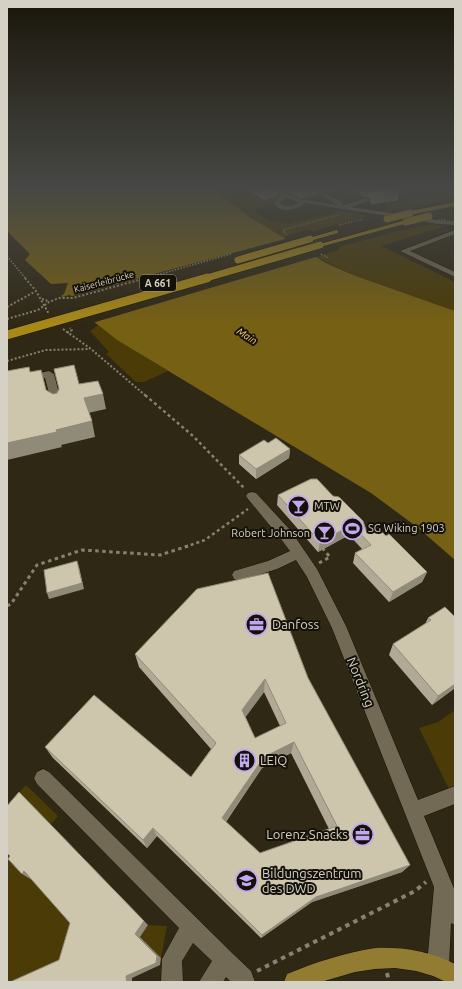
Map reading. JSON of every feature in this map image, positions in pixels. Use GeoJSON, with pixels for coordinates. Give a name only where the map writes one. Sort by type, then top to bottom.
{"type":"FeatureCollection","features":[{"type":"Feature","properties":{"kind":"highway"},"geometry":{"type":"LineString","coordinates":[[226,263],[332,233]]}},
{"type":"Feature","properties":{"kind":"highway","name":"A 661"},"geometry":{"type":"LineString","coordinates":[[7,335],[364,233]]}},
{"type":"Feature","properties":{"kind":"highway"},"geometry":{"type":"LineString","coordinates":[[7,327],[104,298]]}},
{"type":"Feature","properties":{"kind":"main road"},"geometry":{"type":"LineString","coordinates":[[295,982],[339,966],[367,959],[396,957],[426,961],[447,970]]}},
{"type":"Feature","properties":{"kind":"street"},"geometry":{"type":"LineString","coordinates":[[452,233],[404,251],[455,275]]}},
{"type":"Feature","properties":{"kind":"street"},"geometry":{"type":"LineString","coordinates":[[7,383],[49,374],[57,405]]}},
{"type":"Feature","properties":{"kind":"street","name":"Nordring"},"geometry":{"type":"LineString","coordinates":[[254,499],[286,536],[298,553],[339,626],[455,915]]}},
{"type":"Feature","properties":{"kind":"street"},"geometry":{"type":"LineString","coordinates":[[239,575],[272,565],[298,553]]}},
{"type":"Feature","properties":{"kind":"street"},"geometry":{"type":"LineString","coordinates":[[43,778],[225,960],[243,980]]}},
{"type":"Feature","properties":{"kind":"street"},"geometry":{"type":"LineString","coordinates":[[414,811],[455,795]]}},
{"type":"Feature","properties":{"kind":"street","name":"Nordring"},"geometry":{"type":"LineString","coordinates":[[441,877],[447,970]]}},
{"type":"Feature","properties":{"kind":"street"},"geometry":{"type":"LineString","coordinates":[[172,982],[172,959],[191,927]]}},
{"type":"Feature","properties":{"kind":"street"},"geometry":{"type":"LineString","coordinates":[[210,982],[225,960]]}},
{"type":"Feature","properties":{"kind":"path"},"geometry":{"type":"LineString","coordinates":[[287,239],[286,236],[293,235]]}},
{"type":"Feature","properties":{"kind":"path","name":"Kaiserleibrücke"},"geometry":{"type":"LineString","coordinates":[[7,319],[38,310],[43,304],[48,302],[66,297],[73,298],[233,254]]}},
{"type":"Feature","properties":{"kind":"path"},"geometry":{"type":"LineString","coordinates":[[7,256],[36,291],[50,316]]}},
{"type":"Feature","properties":{"kind":"path"},"geometry":{"type":"LineString","coordinates":[[7,307],[36,291]]}},
{"type":"Feature","properties":{"kind":"path"},"geometry":{"type":"LineString","coordinates":[[41,299],[48,302]]}},
{"type":"Feature","properties":{"kind":"path"},"geometry":{"type":"LineString","coordinates":[[67,332],[72,330],[70,328]]}},
{"type":"Feature","properties":{"kind":"path"},"geometry":{"type":"LineString","coordinates":[[7,606],[11,604],[38,565],[82,550],[160,555],[206,540],[254,499],[227,469],[193,436],[91,349],[62,329]]}},
{"type":"Feature","properties":{"kind":"path"},"geometry":{"type":"LineString","coordinates":[[7,361],[46,350],[91,349]]}},
{"type":"Feature","properties":{"kind":"path"},"geometry":{"type":"LineString","coordinates":[[308,569],[330,557],[323,549]]}},
{"type":"Feature","properties":{"kind":"path"},"geometry":{"type":"LineString","coordinates":[[243,980],[441,877]]}},
{"type":"Feature","properties":{"kind":"shaded area"},"geometry":{"type":"Polygon","coordinates":[[[275,233],[295,233],[285,236],[285,239],[275,233]]]}},
{"type":"Feature","properties":{"kind":"shaded area"},"geometry":{"type":"Polygon","coordinates":[[[390,233],[422,233],[381,246],[455,282],[455,311],[353,275],[316,257],[339,250],[339,247],[390,233]]]}},
{"type":"Feature","properties":{"kind":"shaded area"},"geometry":{"type":"Polygon","coordinates":[[[98,325],[117,340],[168,371],[144,382],[136,382],[106,354],[109,352],[90,331],[98,325]]]}},
{"type":"Feature","properties":{"kind":"shaded area"},"geometry":{"type":"Polygon","coordinates":[[[455,710],[455,790],[449,789],[419,728],[438,722],[455,710]]]}},
{"type":"Feature","properties":{"kind":"shaded area"},"geometry":{"type":"Polygon","coordinates":[[[26,785],[58,816],[50,825],[7,827],[7,806],[26,785]]]}},
{"type":"Feature","properties":{"kind":"shaded area"},"geometry":{"type":"Polygon","coordinates":[[[7,848],[83,932],[72,953],[24,982],[7,982],[7,848]]]}},
{"type":"Feature","properties":{"kind":"shaded area"},"geometry":{"type":"Polygon","coordinates":[[[148,925],[167,926],[161,958],[140,937],[148,925]]]}},
{"type":"Feature","properties":{"kind":"water","name":"Main"},"geometry":{"type":"Polygon","coordinates":[[[9,233],[276,233],[326,263],[353,275],[455,311],[455,560],[417,527],[371,493],[117,340],[61,296],[64,294],[68,283],[51,284],[25,260],[30,254],[9,233]]]}},
{"type":"Feature","properties":{"kind":"pier"},"geometry":{"type":"Polygon","coordinates":[[[285,237],[319,256],[92,323],[60,298],[285,239],[285,237]]]}},
{"type":"Feature","properties":{"kind":"building"},"geometry":{"type":"Polygon","coordinates":[[[74,365],[79,384],[98,381],[103,394],[84,398],[92,421],[56,430],[57,432],[7,443],[7,371],[29,367],[30,372],[41,370],[46,390],[53,394],[57,393],[59,389],[54,369],[74,365]]]}},
{"type":"Feature","properties":{"kind":"building"},"geometry":{"type":"Polygon","coordinates":[[[276,438],[290,449],[256,469],[239,455],[264,440],[268,443],[276,438]]]}},
{"type":"Feature","properties":{"kind":"building"},"geometry":{"type":"Polygon","coordinates":[[[311,479],[317,479],[333,496],[339,497],[363,521],[367,533],[377,527],[386,536],[389,534],[427,572],[393,592],[355,553],[371,545],[352,525],[320,542],[278,495],[311,479]]]}},
{"type":"Feature","properties":{"kind":"building"},"geometry":{"type":"Polygon","coordinates":[[[77,561],[82,583],[47,593],[44,570],[77,561]]]}},
{"type":"Feature","properties":{"kind":"building","name":"LEIQ"},"geometry":{"type":"Polygon","coordinates":[[[268,573],[308,678],[410,865],[316,897],[262,935],[153,828],[143,840],[45,747],[94,695],[191,777],[216,743],[135,654],[197,589],[268,573]],[[265,679],[242,710],[255,738],[286,723],[265,679]],[[294,742],[264,757],[222,818],[260,853],[337,826],[294,742]]]}},
{"type":"Feature","properties":{"kind":"building"},"geometry":{"type":"Polygon","coordinates":[[[445,607],[455,617],[455,684],[438,696],[393,644],[431,620],[428,618],[445,607]]]}},
{"type":"Feature","properties":{"kind":"building"},"geometry":{"type":"Polygon","coordinates":[[[19,792],[144,921],[135,934],[157,956],[156,963],[126,976],[127,982],[10,982],[59,960],[70,923],[24,871],[22,874],[8,859],[10,856],[7,853],[7,806],[19,792]]]}},
{"type":"Feature","properties":{"kind":"place","name":"MTW"},"geometry":{"type":"Point","coordinates":[299,506]}},
{"type":"Feature","properties":{"kind":"place","name":"SG Wiking 1903"},"geometry":{"type":"Point","coordinates":[352,528]}},
{"type":"Feature","properties":{"kind":"place","name":"Robert Johnson"},"geometry":{"type":"Point","coordinates":[325,533]}},
{"type":"Feature","properties":{"kind":"place","name":"Danfoss"},"geometry":{"type":"Point","coordinates":[257,624]}},
{"type":"Feature","properties":{"kind":"place","name":"LEIQ"},"geometry":{"type":"Point","coordinates":[244,760]}},
{"type":"Feature","properties":{"kind":"place","name":"Lorenz Snacks"},"geometry":{"type":"Point","coordinates":[363,834]}},
{"type":"Feature","properties":{"kind":"place","name":"Bildungszentrum des DWD"},"geometry":{"type":"Point","coordinates":[246,880]}}]}
